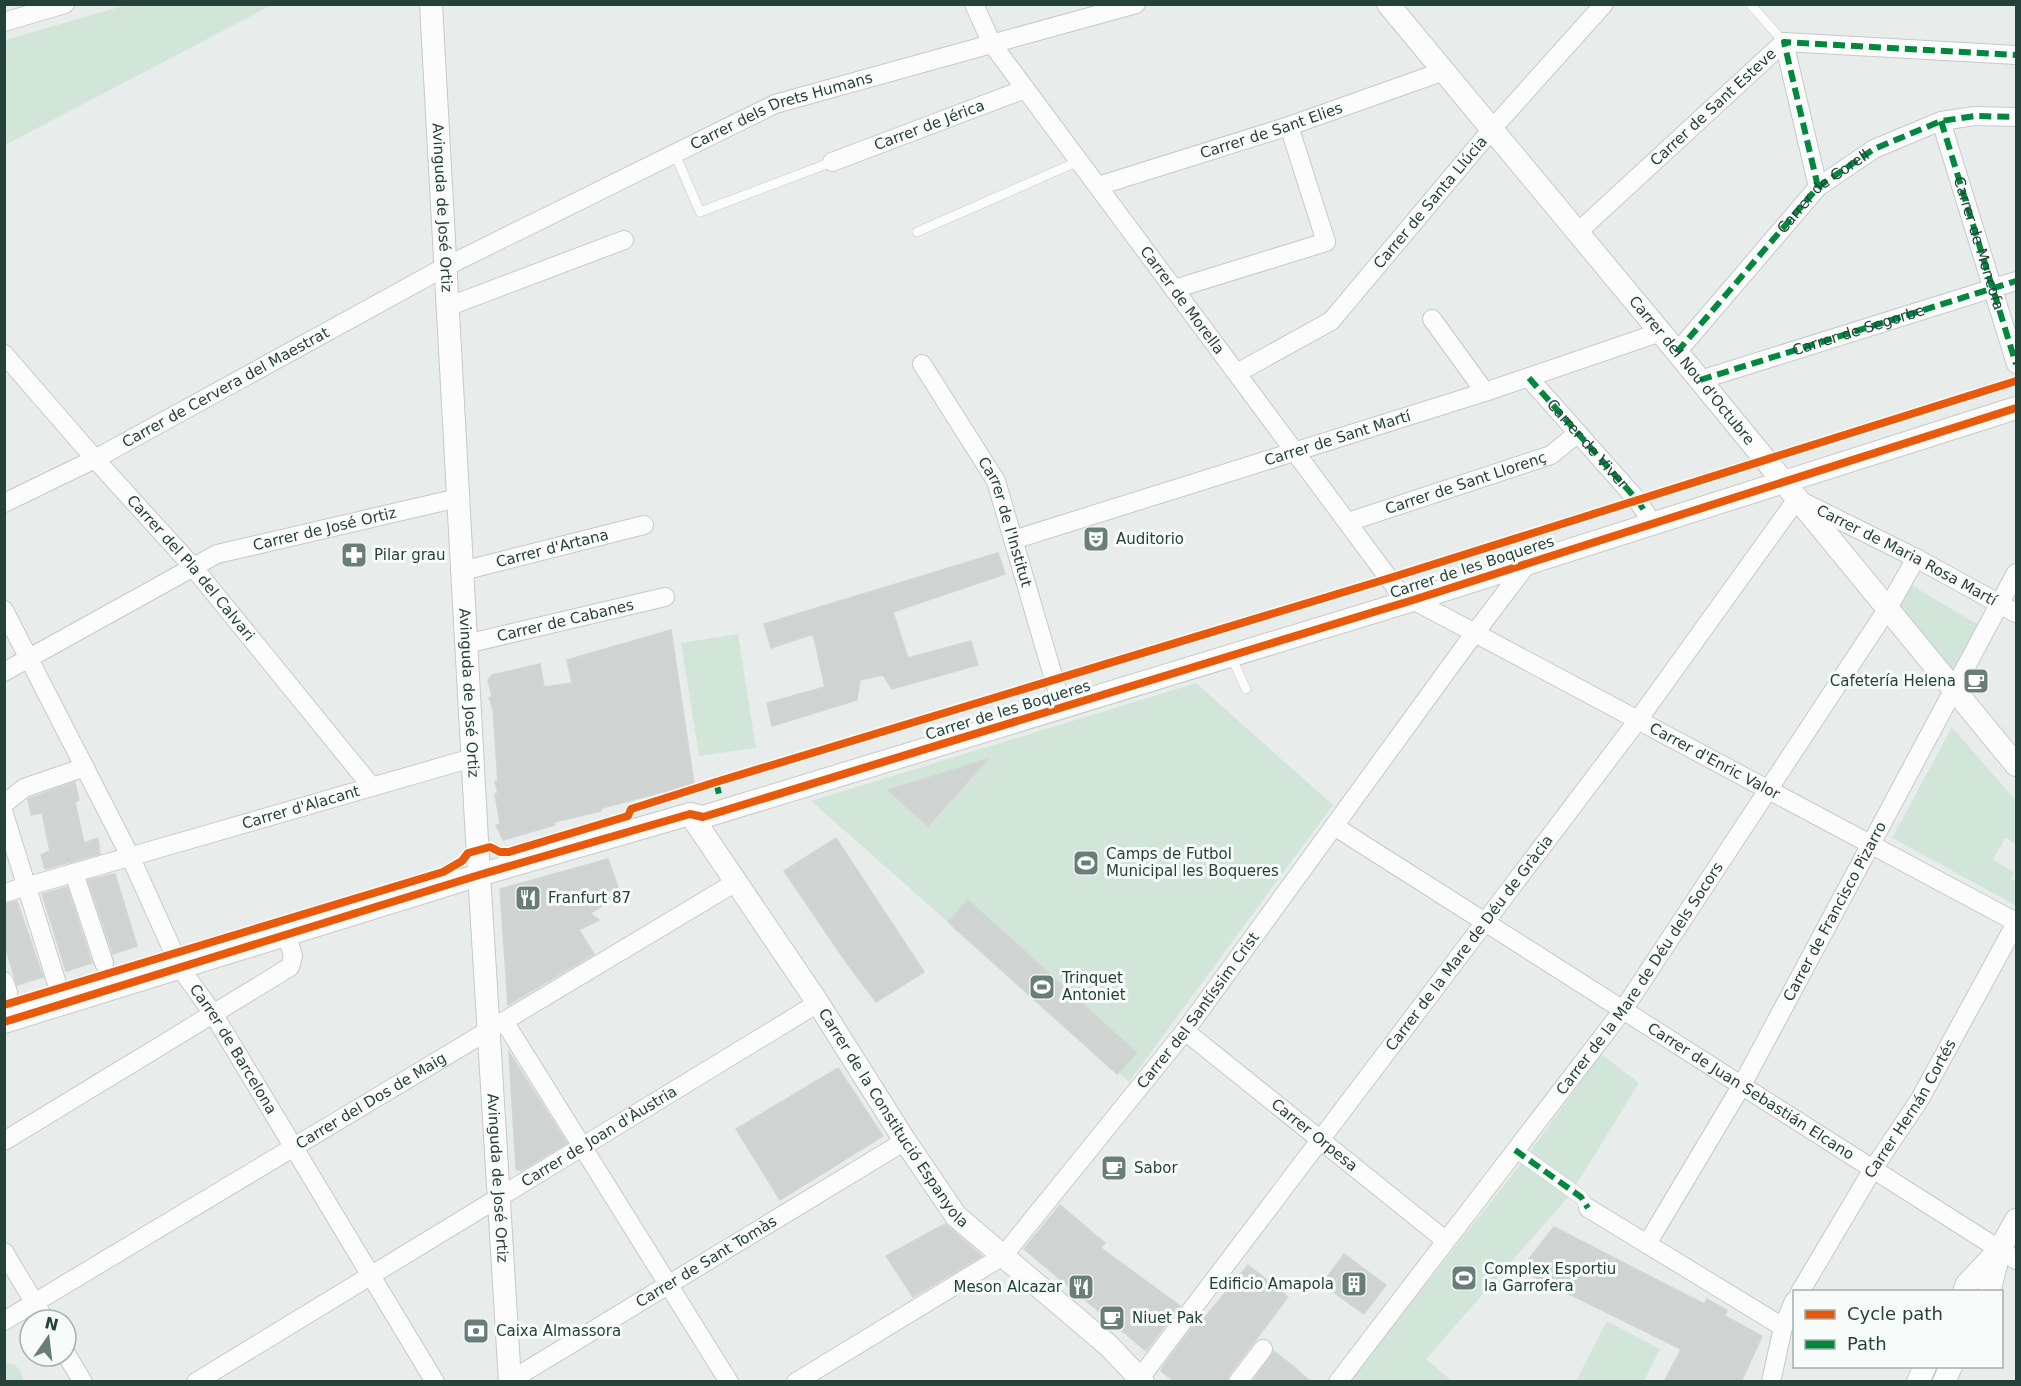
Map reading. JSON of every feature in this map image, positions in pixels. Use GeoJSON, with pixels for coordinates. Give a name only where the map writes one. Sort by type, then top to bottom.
{"type":"FeatureCollection","features":[{"type":"Feature","properties":{"kind":"street"},"geometry":{"type":"LineString","coordinates":[[4,22],[65,4]]}},
{"type":"Feature","properties":{"kind":"street","name":"Avinguda de José Ortiz"},"geometry":{"type":"LineString","coordinates":[[431,4],[479,875],[496,1026],[498,1197],[509,1381]]}},
{"type":"Feature","properties":{"kind":"street","name":"Carrer de Morella"},"geometry":{"type":"LineString","coordinates":[[974,4],[992,44],[1348,522],[1406,596]]}},
{"type":"Feature","properties":{"kind":"street","name":"Carrer dels Drets Humans"},"geometry":{"type":"LineString","coordinates":[[445,267],[775,104],[1136,4]]}},
{"type":"Feature","properties":{"kind":"street","name":"Carrer de Santa Llúcia"},"geometry":{"type":"LineString","coordinates":[[1237,373],[1332,321],[1492,129],[1604,4]]}},
{"type":"Feature","properties":{"kind":"street","name":"Carrer del Nou d'Octubre"},"geometry":{"type":"LineString","coordinates":[[1397,8],[1444,71],[2016,765]]}},
{"type":"Feature","properties":{"kind":"street"},"geometry":{"type":"LineString","coordinates":[[1784,42],[1818,187]]}},
{"type":"Feature","properties":{"kind":"street","name":"Carrer de Sant Esteve"},"geometry":{"type":"LineString","coordinates":[[1578,232],[1784,42],[2016,55]]}},
{"type":"Feature","properties":{"kind":"street","name":"Carrer de Sant Elies"},"geometry":{"type":"LineString","coordinates":[[1098,186],[1289,126],[1444,71]]}},
{"type":"Feature","properties":{"kind":"street","name":"Carrer de Jérica"},"geometry":{"type":"LineString","coordinates":[[832,162],[1026,89]]}},
{"type":"Feature","properties":{"kind":"street","name":"Carrer de Corell"},"geometry":{"type":"LineString","coordinates":[[1677,352],[1818,187],[1874,149],[1941,121],[1975,116],[2016,117]]}},
{"type":"Feature","properties":{"kind":"street","name":"Carrer de Moncofa"},"geometry":{"type":"LineString","coordinates":[[1941,121],[2016,364]]}},
{"type":"Feature","properties":{"kind":"street"},"geometry":{"type":"LineString","coordinates":[[1174,289],[1326,242],[1289,126]]}},
{"type":"Feature","properties":{"kind":"street"},"geometry":{"type":"LineString","coordinates":[[447,307],[624,240]]}},
{"type":"Feature","properties":{"kind":"street","name":"Carrer de Cervera del Maestrat"},"geometry":{"type":"LineString","coordinates":[[4,502],[95,459],[445,267]]}},
{"type":"Feature","properties":{"kind":"street","name":"Carrer de Segorbe"},"geometry":{"type":"LineString","coordinates":[[1700,380],[2016,281]]}},
{"type":"Feature","properties":{"kind":"street"},"geometry":{"type":"LineString","coordinates":[[1432,319],[1485,392]]}},
{"type":"Feature","properties":{"kind":"street","name":"Carrer de Sant Martí"},"geometry":{"type":"LineString","coordinates":[[1013,540],[1485,392],[1661,332]]}},
{"type":"Feature","properties":{"kind":"street","name":"Carrer del Pla del Calvari"},"geometry":{"type":"LineString","coordinates":[[4,354],[193,567],[372,787]]}},
{"type":"Feature","properties":{"kind":"street","name":"Carrer de l'Institut"},"geometry":{"type":"LineString","coordinates":[[922,364],[996,481],[1060,700]]}},
{"type":"Feature","properties":{"kind":"street","name":"Carrer de Viver"},"geometry":{"type":"LineString","coordinates":[[1528,378],[1646,513]]}},
{"type":"Feature","properties":{"kind":"street","name":"Carrer de les Boqueres"},"geometry":{"type":"LineString","coordinates":[[4,1022],[479,875],[690,814],[700,804],[1060,700],[1406,596],[1527,563],[2016,396]]}},
{"type":"Feature","properties":{"kind":"street","name":"Carrer de les Boqueres"},"geometry":{"type":"LineString","coordinates":[[1060,700],[1231,656],[1646,513],[2016,408]]}},
{"type":"Feature","properties":{"kind":"street","name":"Carrer de Sant Llorenç"},"geometry":{"type":"LineString","coordinates":[[1348,522],[1551,455],[1578,433]]}},
{"type":"Feature","properties":{"kind":"street","name":"Carrer de José Ortiz"},"geometry":{"type":"LineString","coordinates":[[4,672],[217,554],[458,498]]}},
{"type":"Feature","properties":{"kind":"street","name":"Carrer de Maria Rosa Martí"},"geometry":{"type":"LineString","coordinates":[[1797,499],[1916,558],[2016,613]]}},
{"type":"Feature","properties":{"kind":"street","name":"Carrer de la Mare de Déu de Gràcia"},"geometry":{"type":"LineString","coordinates":[[1139,1380],[1638,720],[1797,499]]}},
{"type":"Feature","properties":{"kind":"street","name":"Carrer d'Artana"},"geometry":{"type":"LineString","coordinates":[[462,571],[644,525]]}},
{"type":"Feature","properties":{"kind":"street","name":"Carrer de la Mare de Déu dels Socors"},"geometry":{"type":"LineString","coordinates":[[1338,1382],[1623,1010],[1888,608],[1916,558]]}},
{"type":"Feature","properties":{"kind":"street","name":"Carrer del Santíssim Crist"},"geometry":{"type":"LineString","coordinates":[[796,1382],[1003,1256],[1185,1031],[1527,563]]}},
{"type":"Feature","properties":{"kind":"street","name":"Carrer de Francisco Pizarro"},"geometry":{"type":"LineString","coordinates":[[1647,1244],[1742,1085],[2016,573]]}},
{"type":"Feature","properties":{"kind":"street","name":"Carrer d'Enric Valor"},"geometry":{"type":"LineString","coordinates":[[1406,596],[2016,922]]}},
{"type":"Feature","properties":{"kind":"street","name":"Carrer de Cabanes"},"geometry":{"type":"LineString","coordinates":[[466,644],[665,597]]}},
{"type":"Feature","properties":{"kind":"street","name":"Carrer de Barcelona"},"geometry":{"type":"LineString","coordinates":[[4,610],[130,856],[181,969],[214,1015],[435,1382]]}},
{"type":"Feature","properties":{"kind":"street","name":"Carrer d'Alacant"},"geometry":{"type":"LineString","coordinates":[[130,856],[472,758]]}},
{"type":"Feature","properties":{"kind":"street"},"geometry":{"type":"LineString","coordinates":[[4,804],[24,788],[85,767]]}},
{"type":"Feature","properties":{"kind":"street"},"geometry":{"type":"LineString","coordinates":[[4,814],[63,1003]]}},
{"type":"Feature","properties":{"kind":"street","name":"Carrer de la Constitució Espanyola"},"geometry":{"type":"LineString","coordinates":[[690,814],[818,1003],[905,1141],[956,1216],[1109,1346],[1139,1380]]}},
{"type":"Feature","properties":{"kind":"street","name":"Carrer de Juan Sebastián Elcano"},"geometry":{"type":"LineString","coordinates":[[1334,826],[2008,1254]]}},
{"type":"Feature","properties":{"kind":"street"},"geometry":{"type":"LineString","coordinates":[[4,893],[130,856]]}},
{"type":"Feature","properties":{"kind":"street"},"geometry":{"type":"LineString","coordinates":[[75,873],[104,963]]}},
{"type":"Feature","properties":{"kind":"street","name":"Carrer del Dos de Maig"},"geometry":{"type":"LineString","coordinates":[[4,1321],[736,882]]}},
{"type":"Feature","properties":{"kind":"street","name":"Carrer Hernán Cortés"},"geometry":{"type":"LineString","coordinates":[[1801,1290],[1873,1169],[1920,1099],[2016,922]]}},
{"type":"Feature","properties":{"kind":"street"},"geometry":{"type":"LineString","coordinates":[[4,1141],[290,967],[293,956],[286,935]]}},
{"type":"Feature","properties":{"kind":"street","name":"Carrer de Joan d'Àustria"},"geometry":{"type":"LineString","coordinates":[[196,1382],[818,1003]]}},
{"type":"Feature","properties":{"kind":"street"},"geometry":{"type":"LineString","coordinates":[[496,1026],[582,1146],[729,1382]]}},
{"type":"Feature","properties":{"kind":"street","name":"Carrer Orpesa"},"geometry":{"type":"LineString","coordinates":[[1185,1031],[1445,1240]]}},
{"type":"Feature","properties":{"kind":"street","name":"Carrer de Sant Tomàs"},"geometry":{"type":"LineString","coordinates":[[509,1381],[905,1141]]}},
{"type":"Feature","properties":{"kind":"street"},"geometry":{"type":"LineString","coordinates":[[1515,1150],[1581,1197],[1588,1208],[1783,1327]]}},
{"type":"Feature","properties":{"kind":"street"},"geometry":{"type":"LineString","coordinates":[[1990,1290],[2008,1254],[2016,1220]]}},
{"type":"Feature","properties":{"kind":"street"},"geometry":{"type":"LineString","coordinates":[[4,1252],[37,1308]]}},
{"type":"Feature","properties":{"kind":"street"},"geometry":{"type":"LineString","coordinates":[[1965,1290],[1967,1284],[2008,1254]]}},
{"type":"Feature","properties":{"kind":"street"},"geometry":{"type":"LineString","coordinates":[[1771,1382],[1783,1327],[1793,1304]]}},
{"type":"Feature","properties":{"kind":"street"},"geometry":{"type":"LineString","coordinates":[[1238,1382],[1263,1349]]}},
{"type":"Feature","properties":{"kind":"street"},"geometry":{"type":"LineString","coordinates":[[74,1368],[83,1382]]}},
{"type":"Feature","properties":{"kind":"street"},"geometry":{"type":"LineString","coordinates":[[1918,1382],[1924,1368]]}},
{"type":"Feature","properties":{"kind":"street"},"geometry":{"type":"LineString","coordinates":[[1944,1382],[1950,1368]]}},
{"type":"Feature","properties":{"kind":"lane"},"geometry":{"type":"LineString","coordinates":[[1750,4],[1784,42]]}},
{"type":"Feature","properties":{"kind":"lane"},"geometry":{"type":"LineString","coordinates":[[675,154],[700,212],[832,162]]}},
{"type":"Feature","properties":{"kind":"lane"},"geometry":{"type":"LineString","coordinates":[[917,232],[1079,161]]}},
{"type":"Feature","properties":{"kind":"lane"},"geometry":{"type":"LineString","coordinates":[[1231,656],[1246,689]]}},
{"type":"Feature","properties":{"kind":"green space"},"geometry":{"type":"Polygon","coordinates":[[[130,4],[272,5],[5,145],[5,40],[130,4]]]}},
{"type":"Feature","properties":{"kind":"green space"},"geometry":{"type":"Polygon","coordinates":[[[1911,585],[1979,625],[1951,677],[1899,609],[1911,585]]]}},
{"type":"Feature","properties":{"kind":"green space"},"geometry":{"type":"Polygon","coordinates":[[[738,634],[756,748],[699,756],[681,643],[738,634]]]}},
{"type":"Feature","properties":{"kind":"green space","name":"Camps de Futbol Municipal les Boqueres"},"geometry":{"type":"Polygon","coordinates":[[[1196,683],[1333,805],[1129,1082],[811,801],[1196,683]]]}},
{"type":"Feature","properties":{"kind":"green space"},"geometry":{"type":"Polygon","coordinates":[[[1952,727],[2016,801],[2016,844],[2005,838],[1993,860],[2014,872],[2011,879],[2016,882],[2015,905],[1892,838],[1952,727]]]}},
{"type":"Feature","properties":{"kind":"green space","name":"Complex Esportiu la Garrofera"},"geometry":{"type":"Polygon","coordinates":[[[1601,1054],[1639,1083],[1569,1196],[1426,1359],[1452,1381],[1349,1382],[1526,1157],[1601,1054]]]}},
{"type":"Feature","properties":{"kind":"green space"},"geometry":{"type":"Polygon","coordinates":[[[1607,1321],[1660,1349],[1644,1381],[1576,1381],[1607,1321]]]}},
{"type":"Feature","properties":{"kind":"green space"},"geometry":{"type":"Polygon","coordinates":[[[5,1363],[12,1364],[22,1374],[23,1381],[5,1381],[5,1363]]]}},
{"type":"Feature","properties":{"kind":"building"},"geometry":{"type":"Polygon","coordinates":[[[998,553],[1005,574],[893,612],[908,658],[971,641],[978,665],[892,689],[883,675],[860,680],[857,700],[772,726],[767,703],[825,687],[813,634],[771,648],[764,624],[998,553]]]}},
{"type":"Feature","properties":{"kind":"building"},"geometry":{"type":"Polygon","coordinates":[[[671,630],[694,784],[554,822],[555,825],[503,840],[496,825],[500,824],[495,794],[498,793],[495,782],[498,781],[493,709],[489,698],[492,696],[488,680],[492,675],[540,664],[544,687],[572,683],[567,660],[671,630]]]}},
{"type":"Feature","properties":{"kind":"building"},"geometry":{"type":"Polygon","coordinates":[[[988,759],[928,826],[888,790],[988,759]]]}},
{"type":"Feature","properties":{"kind":"building"},"geometry":{"type":"Polygon","coordinates":[[[75,782],[79,800],[75,802],[84,843],[98,838],[100,854],[45,869],[41,855],[50,851],[42,813],[31,815],[28,799],[75,782]]]}},
{"type":"Feature","properties":{"kind":"building"},"geometry":{"type":"Polygon","coordinates":[[[836,838],[924,972],[876,1002],[784,871],[836,838]]]}},
{"type":"Feature","properties":{"kind":"building"},"geometry":{"type":"Polygon","coordinates":[[[608,859],[621,896],[601,904],[601,907],[590,913],[599,920],[579,930],[594,954],[508,1005],[500,889],[608,859]]]}},
{"type":"Feature","properties":{"kind":"building"},"geometry":{"type":"Polygon","coordinates":[[[115,874],[137,946],[113,954],[88,880],[115,874]]]}},
{"type":"Feature","properties":{"kind":"building"},"geometry":{"type":"Polygon","coordinates":[[[67,887],[92,963],[66,971],[42,894],[67,887]]]}},
{"type":"Feature","properties":{"kind":"building","name":"Trinquet Antoniet"},"geometry":{"type":"Polygon","coordinates":[[[968,900],[1137,1053],[1117,1074],[948,922],[968,900]]]}},
{"type":"Feature","properties":{"kind":"building"},"geometry":{"type":"Polygon","coordinates":[[[17,901],[43,977],[17,985],[4,944],[4,904],[17,901]]]}},
{"type":"Feature","properties":{"kind":"building"},"geometry":{"type":"Polygon","coordinates":[[[509,1052],[567,1143],[521,1171],[516,1169],[509,1052]]]}},
{"type":"Feature","properties":{"kind":"building"},"geometry":{"type":"Polygon","coordinates":[[[838,1068],[883,1136],[780,1200],[736,1129],[838,1068]]]}},
{"type":"Feature","properties":{"kind":"building"},"geometry":{"type":"Polygon","coordinates":[[[1060,1205],[1105,1243],[1101,1248],[1180,1306],[1146,1351],[1024,1249],[1060,1205]]]}},
{"type":"Feature","properties":{"kind":"building"},"geometry":{"type":"Polygon","coordinates":[[[945,1224],[982,1256],[913,1297],[886,1256],[945,1224]]]}},
{"type":"Feature","properties":{"kind":"building"},"geometry":{"type":"Polygon","coordinates":[[[1554,1227],[1704,1304],[1707,1299],[1727,1310],[1725,1316],[1762,1336],[1741,1382],[1664,1382],[1681,1349],[1520,1270],[1554,1227]]]}},
{"type":"Feature","properties":{"kind":"building","name":"Edificio Amapola"},"geometry":{"type":"Polygon","coordinates":[[[1344,1254],[1386,1285],[1364,1314],[1322,1284],[1344,1254]]]}},
{"type":"Feature","properties":{"kind":"building"},"geometry":{"type":"Polygon","coordinates":[[[1248,1265],[1288,1297],[1229,1375],[1227,1382],[1175,1382],[1161,1371],[1163,1366],[1198,1320],[1201,1322],[1248,1265]]]}},
{"type":"Feature","properties":{"kind":"building"},"geometry":{"type":"Polygon","coordinates":[[[1274,1351],[1294,1367],[1311,1382],[1252,1382],[1274,1351]]]}},
{"type":"Feature","properties":{"kind":"marked path"},"geometry":{"type":"LineString","coordinates":[[1818,187],[1784,42],[2016,55]]}},
{"type":"Feature","properties":{"kind":"marked path"},"geometry":{"type":"LineString","coordinates":[[1677,352],[1818,187],[1874,149],[1941,121],[1975,116],[2016,117]]}},
{"type":"Feature","properties":{"kind":"marked path"},"geometry":{"type":"LineString","coordinates":[[1941,121],[2016,364]]}},
{"type":"Feature","properties":{"kind":"marked path"},"geometry":{"type":"LineString","coordinates":[[1700,380],[2016,281]]}},
{"type":"Feature","properties":{"kind":"marked path"},"geometry":{"type":"LineString","coordinates":[[1529,378],[1646,513]]}},
{"type":"Feature","properties":{"kind":"marked path"},"geometry":{"type":"LineString","coordinates":[[716,782],[720,798]]}},
{"type":"Feature","properties":{"kind":"marked path"},"geometry":{"type":"LineString","coordinates":[[1515,1150],[1581,1197],[1588,1208]]}},
{"type":"Feature","properties":{"kind":"cycle path"},"geometry":{"type":"LineString","coordinates":[[4,1005],[443,872],[462,861],[468,853],[490,847],[500,852],[509,852],[628,816],[631,809],[716,782],[1390,578],[2016,381]]}},
{"type":"Feature","properties":{"kind":"cycle path"},"geometry":{"type":"LineString","coordinates":[[4,1022],[479,875],[690,814],[703,817],[1413,600],[2016,408]]}},
{"type":"Feature","properties":{"kind":"place","name":"Auditorio"},"geometry":{"type":"Point","coordinates":[1096,539]}},
{"type":"Feature","properties":{"kind":"place","name":"Pilar grau"},"geometry":{"type":"Point","coordinates":[354,555]}},
{"type":"Feature","properties":{"kind":"place","name":"Cafetería Helena"},"geometry":{"type":"Point","coordinates":[1976,681]}},
{"type":"Feature","properties":{"kind":"place","name":"Camps de Futbol Municipal les Boqueres"},"geometry":{"type":"Point","coordinates":[1086,863]}},
{"type":"Feature","properties":{"kind":"place","name":"Franfurt 87"},"geometry":{"type":"Point","coordinates":[528,898]}},
{"type":"Feature","properties":{"kind":"place","name":"Trinquet Antoniet"},"geometry":{"type":"Point","coordinates":[1042,987]}},
{"type":"Feature","properties":{"kind":"place","name":"Sabor"},"geometry":{"type":"Point","coordinates":[1114,1168]}},
{"type":"Feature","properties":{"kind":"place","name":"Complex Esportiu la Garrofera"},"geometry":{"type":"Point","coordinates":[1464,1278]}},
{"type":"Feature","properties":{"kind":"place","name":"Edificio Amapola"},"geometry":{"type":"Point","coordinates":[1354,1284]}},
{"type":"Feature","properties":{"kind":"place","name":"Meson Alcazar"},"geometry":{"type":"Point","coordinates":[1081,1287]}},
{"type":"Feature","properties":{"kind":"place","name":"Niuet Pak"},"geometry":{"type":"Point","coordinates":[1112,1318]}},
{"type":"Feature","properties":{"kind":"place","name":"Caixa Almassora"},"geometry":{"type":"Point","coordinates":[476,1331]}}]}
